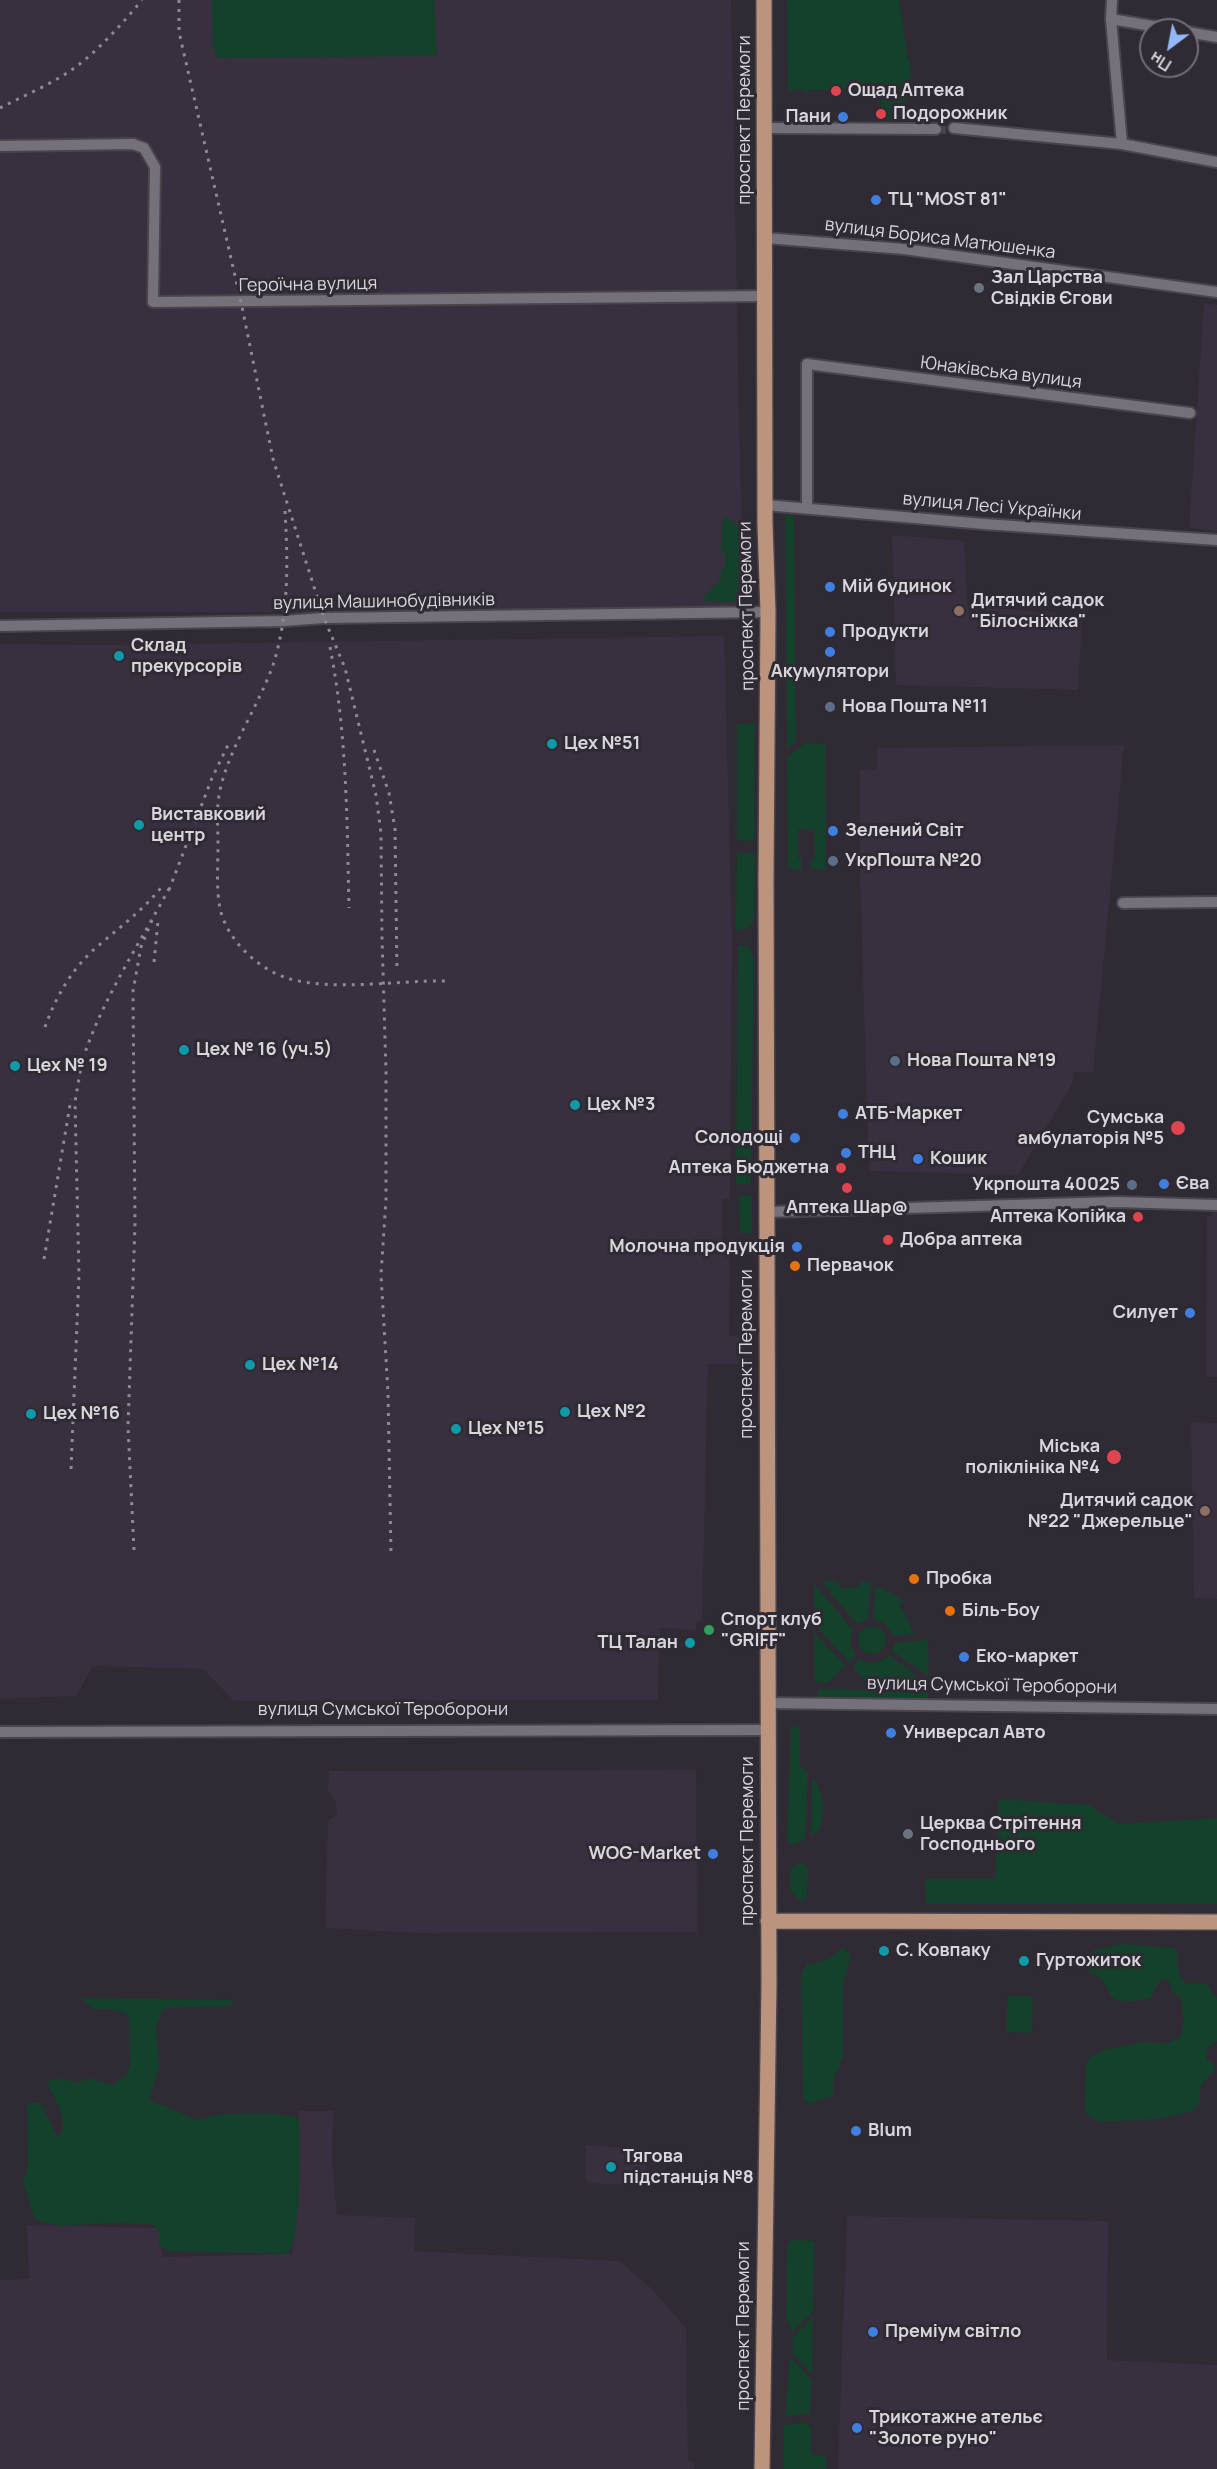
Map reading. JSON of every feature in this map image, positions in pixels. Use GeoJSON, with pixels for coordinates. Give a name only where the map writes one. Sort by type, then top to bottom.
{"type":"FeatureCollection","features":[{"type":"Feature","properties":{"kind":"main road","name":"проспект Перемоги"},"geometry":{"type":"LineString","coordinates":[[762,2469],[768,1921],[765,878],[768,612],[765,505],[764,0]]}},
{"type":"Feature","properties":{"kind":"main road"},"geometry":{"type":"LineString","coordinates":[[768,1921],[1217,1922]]}},
{"type":"Feature","properties":{"kind":"street"},"geometry":{"type":"LineString","coordinates":[[1112,0],[1122,144]]}},
{"type":"Feature","properties":{"kind":"street"},"geometry":{"type":"LineString","coordinates":[[1112,18],[1139,23]]}},
{"type":"Feature","properties":{"kind":"street"},"geometry":{"type":"LineString","coordinates":[[1199,34],[1217,37]]}},
{"type":"Feature","properties":{"kind":"street"},"geometry":{"type":"LineString","coordinates":[[765,128],[936,129]]}},
{"type":"Feature","properties":{"kind":"street"},"geometry":{"type":"LineString","coordinates":[[954,128],[1122,144],[1217,162]]}},
{"type":"Feature","properties":{"kind":"street","name":"Героїчна вулиця"},"geometry":{"type":"LineString","coordinates":[[0,146],[133,144],[144,148],[155,167],[153,302],[765,296]]}},
{"type":"Feature","properties":{"kind":"street","name":"вулиця Бориса Матюшенка"},"geometry":{"type":"LineString","coordinates":[[765,238],[904,249],[1217,292]]}},
{"type":"Feature","properties":{"kind":"street","name":"Юнаківська вулиця"},"geometry":{"type":"LineString","coordinates":[[807,508],[807,364],[1190,414]]}},
{"type":"Feature","properties":{"kind":"street","name":"вулиця Лесі Українки"},"geometry":{"type":"LineString","coordinates":[[765,505],[995,525],[1217,540]]}},
{"type":"Feature","properties":{"kind":"street","name":"вулиця Машинобудівників"},"geometry":{"type":"LineString","coordinates":[[0,626],[283,621],[324,618],[768,612]]}},
{"type":"Feature","properties":{"kind":"street"},"geometry":{"type":"LineString","coordinates":[[1123,903],[1217,902]]}},
{"type":"Feature","properties":{"kind":"street"},"geometry":{"type":"LineString","coordinates":[[766,1212],[1106,1203],[1217,1205]]}},
{"type":"Feature","properties":{"kind":"street","name":"вулиця Сумської Тероборони"},"geometry":{"type":"LineString","coordinates":[[767,1703],[1217,1709]]}},
{"type":"Feature","properties":{"kind":"street","name":"вулиця Сумської Тероборони"},"geometry":{"type":"LineString","coordinates":[[0,1732],[767,1730]]}},
{"type":"Feature","properties":{"kind":"shaded area"},"geometry":{"type":"Polygon","coordinates":[[[0,0],[731,0],[743,612],[0,612],[0,0]]]}},
{"type":"Feature","properties":{"kind":"shaded area"},"geometry":{"type":"Polygon","coordinates":[[[1204,303],[1217,305],[1217,531],[1189,528],[1204,303]]]}},
{"type":"Feature","properties":{"kind":"shaded area","name":"Дитячий садок \"Білосніжка\""},"geometry":{"type":"Polygon","coordinates":[[[892,535],[964,541],[967,605],[1082,616],[1078,690],[896,685],[892,535]]]}},
{"type":"Feature","properties":{"kind":"shaded area"},"geometry":{"type":"Polygon","coordinates":[[[724,636],[732,938],[730,1199],[723,1199],[722,1251],[730,1251],[729,1336],[743,1337],[743,1364],[708,1364],[702,1621],[696,1621],[696,1630],[660,1628],[658,1700],[234,1701],[203,1669],[93,1666],[76,1696],[0,1699],[0,644],[103,645],[724,636]]]}},
{"type":"Feature","properties":{"kind":"shaded area"},"geometry":{"type":"Polygon","coordinates":[[[1124,745],[1093,1072],[1074,1072],[1072,1084],[1018,1175],[869,1171],[860,879],[860,770],[877,770],[877,748],[1124,745]]]}},
{"type":"Feature","properties":{"kind":"shaded area"},"geometry":{"type":"Polygon","coordinates":[[[1212,1210],[1217,1210],[1217,1377],[1206,1377],[1207,1216],[1212,1216],[1212,1210]]]}},
{"type":"Feature","properties":{"kind":"shaded area","name":"Дитячий садок №22 \"Джерельце\""},"geometry":{"type":"Polygon","coordinates":[[[1191,1422],[1217,1423],[1217,1599],[1194,1598],[1191,1422]]]}},
{"type":"Feature","properties":{"kind":"shaded area"},"geometry":{"type":"Polygon","coordinates":[[[696,1770],[697,1932],[417,1933],[325,1928],[328,1821],[337,1815],[336,1803],[328,1791],[329,1771],[696,1770]]]}},
{"type":"Feature","properties":{"kind":"shaded area"},"geometry":{"type":"Polygon","coordinates":[[[299,2111],[333,2111],[332,2162],[337,2215],[415,2218],[414,2251],[619,2261],[652,2289],[686,2328],[688,2461],[694,2462],[694,2469],[0,2469],[0,2280],[29,2279],[27,2225],[161,2228],[162,2257],[292,2254],[299,2111]]]}},
{"type":"Feature","properties":{"kind":"shaded area"},"geometry":{"type":"Polygon","coordinates":[[[586,2145],[647,2149],[645,2186],[589,2183],[585,2177],[586,2145]]]}},
{"type":"Feature","properties":{"kind":"shaded area"},"geometry":{"type":"Polygon","coordinates":[[[847,2216],[1108,2221],[1107,2360],[1217,2365],[1217,2469],[838,2469],[847,2216]]]}},
{"type":"Feature","properties":{"kind":"green space"},"geometry":{"type":"Polygon","coordinates":[[[212,0],[434,0],[437,56],[218,58],[213,50],[212,0]]]}},
{"type":"Feature","properties":{"kind":"green space"},"geometry":{"type":"Polygon","coordinates":[[[787,0],[899,0],[910,61],[911,98],[903,102],[904,120],[881,120],[881,91],[809,90],[805,95],[805,90],[788,90],[787,0]]]}},
{"type":"Feature","properties":{"kind":"green space"},"geometry":{"type":"Polygon","coordinates":[[[785,515],[794,515],[796,742],[787,748],[785,515]]]}},
{"type":"Feature","properties":{"kind":"green space"},"geometry":{"type":"Polygon","coordinates":[[[725,516],[739,526],[738,600],[736,602],[703,601],[705,595],[721,579],[721,569],[725,568],[725,553],[721,553],[722,526],[725,516]]]}},
{"type":"Feature","properties":{"kind":"green space"},"geometry":{"type":"Polygon","coordinates":[[[748,527],[753,527],[752,597],[748,603],[748,527]]]}},
{"type":"Feature","properties":{"kind":"green space"},"geometry":{"type":"Polygon","coordinates":[[[754,723],[754,841],[737,840],[737,724],[754,723]]]}},
{"type":"Feature","properties":{"kind":"green space"},"geometry":{"type":"Polygon","coordinates":[[[805,743],[825,744],[826,869],[811,869],[811,859],[815,859],[814,829],[798,829],[798,859],[801,859],[801,869],[788,869],[787,757],[805,743]]]}},
{"type":"Feature","properties":{"kind":"green space"},"geometry":{"type":"Polygon","coordinates":[[[737,853],[755,853],[754,920],[751,925],[742,930],[736,930],[737,853]]]}},
{"type":"Feature","properties":{"kind":"green space"},"geometry":{"type":"Polygon","coordinates":[[[738,945],[748,946],[754,959],[751,1184],[736,1184],[738,945]]]}},
{"type":"Feature","properties":{"kind":"green space"},"geometry":{"type":"Polygon","coordinates":[[[739,1195],[752,1196],[752,1233],[740,1233],[739,1195]]]}},
{"type":"Feature","properties":{"kind":"green space"},"geometry":{"type":"Polygon","coordinates":[[[821,1581],[838,1581],[840,1588],[859,1588],[861,1581],[871,1582],[868,1619],[857,1624],[821,1581]]]}},
{"type":"Feature","properties":{"kind":"green space"},"geometry":{"type":"Polygon","coordinates":[[[814,1584],[853,1630],[850,1644],[856,1656],[849,1662],[815,1625],[814,1584]]]}},
{"type":"Feature","properties":{"kind":"green space"},"geometry":{"type":"Polygon","coordinates":[[[876,1585],[905,1601],[899,1604],[915,1634],[894,1636],[886,1624],[873,1619],[876,1585]]]}},
{"type":"Feature","properties":{"kind":"green space"},"geometry":{"type":"Polygon","coordinates":[[[872,1626],[882,1630],[886,1640],[882,1650],[872,1654],[862,1650],[858,1640],[862,1630],[872,1626]]]}},
{"type":"Feature","properties":{"kind":"green space"},"geometry":{"type":"Polygon","coordinates":[[[814,1632],[845,1666],[828,1683],[815,1682],[814,1632]]]}},
{"type":"Feature","properties":{"kind":"green space"},"geometry":{"type":"Polygon","coordinates":[[[928,1640],[929,1676],[892,1651],[895,1643],[928,1640]]]}},
{"type":"Feature","properties":{"kind":"green space"},"geometry":{"type":"Polygon","coordinates":[[[889,1655],[928,1684],[867,1683],[853,1667],[859,1659],[875,1662],[889,1655]]]}},
{"type":"Feature","properties":{"kind":"green space"},"geometry":{"type":"Polygon","coordinates":[[[818,1689],[929,1691],[928,1700],[818,1697],[818,1689]]]}},
{"type":"Feature","properties":{"kind":"green space"},"geometry":{"type":"Polygon","coordinates":[[[795,1725],[800,1729],[800,1765],[808,1773],[805,1840],[791,1845],[787,1841],[791,1728],[795,1725]]]}},
{"type":"Feature","properties":{"kind":"green space"},"geometry":{"type":"Polygon","coordinates":[[[812,1778],[820,1790],[823,1808],[820,1829],[811,1836],[812,1778]]]}},
{"type":"Feature","properties":{"kind":"green space"},"geometry":{"type":"Polygon","coordinates":[[[999,1799],[1089,1805],[1118,1824],[1217,1818],[1217,1904],[926,1904],[925,1879],[995,1879],[999,1799]]]}},
{"type":"Feature","properties":{"kind":"green space"},"geometry":{"type":"Polygon","coordinates":[[[802,1862],[808,1868],[807,1897],[802,1902],[790,1890],[791,1868],[802,1862]]]}},
{"type":"Feature","properties":{"kind":"green space"},"geometry":{"type":"Polygon","coordinates":[[[1122,1944],[1176,1948],[1181,1977],[1188,1984],[1206,1983],[1217,1998],[1217,2042],[1212,2044],[1206,2052],[1206,2058],[1214,2065],[1214,2071],[1202,2084],[1200,2103],[1193,2111],[1158,2119],[1099,2122],[1085,2113],[1086,2065],[1091,2056],[1107,2049],[1144,2042],[1168,2043],[1181,2037],[1184,2020],[1181,1998],[1172,1992],[1169,1981],[1164,1979],[1158,1983],[1151,1998],[1122,2001],[1114,1999],[1100,1978],[1089,1972],[1089,1954],[1094,1950],[1122,1944]]]}},
{"type":"Feature","properties":{"kind":"green space"},"geometry":{"type":"Polygon","coordinates":[[[843,1947],[851,1956],[843,1985],[843,2058],[833,2079],[833,2097],[820,2099],[812,2104],[803,2100],[801,1975],[807,1964],[827,1960],[843,1947]]]}},
{"type":"Feature","properties":{"kind":"green space"},"geometry":{"type":"Polygon","coordinates":[[[1008,1996],[1033,1996],[1032,2033],[1006,2032],[1008,1996]]]}},
{"type":"Feature","properties":{"kind":"green space"},"geometry":{"type":"Polygon","coordinates":[[[81,1998],[232,2000],[233,2006],[165,2008],[156,2024],[159,2069],[149,2100],[198,2120],[210,2116],[257,2113],[292,2116],[299,2119],[298,2209],[293,2243],[288,2254],[168,2251],[159,2245],[160,2232],[152,2224],[110,2223],[62,2226],[35,2220],[23,2182],[28,2166],[27,2103],[40,2103],[58,2137],[62,2132],[63,2119],[48,2087],[49,2081],[61,2079],[78,2082],[90,2078],[112,2085],[125,2077],[130,2067],[127,2014],[110,2009],[93,2009],[81,1998]]]}},
{"type":"Feature","properties":{"kind":"green space"},"geometry":{"type":"Polygon","coordinates":[[[790,2241],[814,2241],[813,2311],[791,2333],[790,2322],[786,2322],[787,2247],[790,2241]]]}},
{"type":"Feature","properties":{"kind":"green space"},"geometry":{"type":"Polygon","coordinates":[[[813,2317],[812,2374],[793,2354],[793,2337],[813,2317]]]}},
{"type":"Feature","properties":{"kind":"green space"},"geometry":{"type":"Polygon","coordinates":[[[790,2357],[812,2380],[810,2414],[785,2416],[790,2357]]]}},
{"type":"Feature","properties":{"kind":"green space"},"geometry":{"type":"Polygon","coordinates":[[[807,2423],[811,2428],[811,2454],[826,2457],[826,2469],[784,2469],[784,2425],[807,2423]]]}},
{"type":"Feature","properties":{"kind":"tunnel"},"geometry":{"type":"LineString","coordinates":[[936,129],[954,128]]}},
{"type":"Feature","properties":{"kind":"railway"},"geometry":{"type":"LineString","coordinates":[[0,108],[72,70],[98,48],[142,0]]}},
{"type":"Feature","properties":{"kind":"railway"},"geometry":{"type":"LineString","coordinates":[[179,0],[179,32],[241,302],[273,459],[324,618],[345,668],[376,795],[381,833],[386,1072],[386,1199],[381,1275],[388,1393],[391,1554]]}},
{"type":"Feature","properties":{"kind":"railway"},"geometry":{"type":"LineString","coordinates":[[285,511],[286,589],[278,646],[267,681],[230,758],[219,797],[218,885],[223,920],[245,951],[265,968],[287,978],[304,982],[344,985],[445,981]]}},
{"type":"Feature","properties":{"kind":"railway"},"geometry":{"type":"LineString","coordinates":[[330,647],[343,745],[349,908]]}},
{"type":"Feature","properties":{"kind":"railway"},"geometry":{"type":"LineString","coordinates":[[169,890],[212,778],[228,745]]}},
{"type":"Feature","properties":{"kind":"railway"},"geometry":{"type":"LineString","coordinates":[[374,750],[389,793],[395,829],[397,971]]}},
{"type":"Feature","properties":{"kind":"railway"},"geometry":{"type":"LineString","coordinates":[[80,1068],[88,1043],[109,996],[172,883]]}},
{"type":"Feature","properties":{"kind":"railway"},"geometry":{"type":"LineString","coordinates":[[45,1027],[60,993],[81,963],[141,910],[163,885]]}},
{"type":"Feature","properties":{"kind":"railway"},"geometry":{"type":"LineString","coordinates":[[134,1550],[128,1427],[135,1224],[133,991],[141,947],[152,920]]}},
{"type":"Feature","properties":{"kind":"railway"},"geometry":{"type":"LineString","coordinates":[[154,962],[158,921]]}},
{"type":"Feature","properties":{"kind":"railway"},"geometry":{"type":"LineString","coordinates":[[71,1469],[79,1275],[75,1102],[82,1061]]}},
{"type":"Feature","properties":{"kind":"railway"},"geometry":{"type":"LineString","coordinates":[[44,1259],[71,1099]]}},
{"type":"Feature","properties":{"kind":"place","name":"Ощад Аптека"},"geometry":{"type":"Point","coordinates":[836,91]}},
{"type":"Feature","properties":{"kind":"place","name":"Подорожник"},"geometry":{"type":"Point","coordinates":[881,114]}},
{"type":"Feature","properties":{"kind":"place","name":"Пани"},"geometry":{"type":"Point","coordinates":[843,117]}},
{"type":"Feature","properties":{"kind":"place","name":"ТЦ \"MOST 81\""},"geometry":{"type":"Point","coordinates":[876,200]}},
{"type":"Feature","properties":{"kind":"place","name":"Зал Царства Свідків Єгови"},"geometry":{"type":"Point","coordinates":[979,288]}},
{"type":"Feature","properties":{"kind":"place","name":"Мій будинок"},"geometry":{"type":"Point","coordinates":[830,587]}},
{"type":"Feature","properties":{"kind":"place","name":"Дитячий садок \"Білосніжка\""},"geometry":{"type":"Point","coordinates":[959,611]}},
{"type":"Feature","properties":{"kind":"place","name":"Продукти"},"geometry":{"type":"Point","coordinates":[830,632]}},
{"type":"Feature","properties":{"kind":"place","name":"Акумулятори"},"geometry":{"type":"Point","coordinates":[830,652]}},
{"type":"Feature","properties":{"kind":"place","name":"Склад прекурсорів"},"geometry":{"type":"Point","coordinates":[119,656]}},
{"type":"Feature","properties":{"kind":"place","name":"Нова Пошта №11"},"geometry":{"type":"Point","coordinates":[830,707]}},
{"type":"Feature","properties":{"kind":"place","name":"Цех №51"},"geometry":{"type":"Point","coordinates":[552,744]}},
{"type":"Feature","properties":{"kind":"place","name":"Виставковий центр"},"geometry":{"type":"Point","coordinates":[139,825]}},
{"type":"Feature","properties":{"kind":"place","name":"Зелений Світ"},"geometry":{"type":"Point","coordinates":[833,831]}},
{"type":"Feature","properties":{"kind":"place","name":"УкрПошта №20"},"geometry":{"type":"Point","coordinates":[833,861]}},
{"type":"Feature","properties":{"kind":"place","name":"Цех № 16 (уч.5)"},"geometry":{"type":"Point","coordinates":[184,1050]}},
{"type":"Feature","properties":{"kind":"place","name":"Нова Пошта №19"},"geometry":{"type":"Point","coordinates":[895,1061]}},
{"type":"Feature","properties":{"kind":"place","name":"Цех № 19"},"geometry":{"type":"Point","coordinates":[15,1066]}},
{"type":"Feature","properties":{"kind":"place","name":"Цех №3"},"geometry":{"type":"Point","coordinates":[575,1105]}},
{"type":"Feature","properties":{"kind":"place","name":"АТБ-Маркет"},"geometry":{"type":"Point","coordinates":[843,1114]}},
{"type":"Feature","properties":{"kind":"place","name":"Сумська амбулаторія №5"},"geometry":{"type":"Point","coordinates":[1178,1128]}},
{"type":"Feature","properties":{"kind":"place","name":"Солодощі"},"geometry":{"type":"Point","coordinates":[795,1138]}},
{"type":"Feature","properties":{"kind":"place","name":"ТНЦ"},"geometry":{"type":"Point","coordinates":[846,1153]}},
{"type":"Feature","properties":{"kind":"place","name":"Кошик"},"geometry":{"type":"Point","coordinates":[918,1159]}},
{"type":"Feature","properties":{"kind":"place","name":"Аптека Бюджетна"},"geometry":{"type":"Point","coordinates":[841,1168]}},
{"type":"Feature","properties":{"kind":"place","name":"Єва"},"geometry":{"type":"Point","coordinates":[1164,1184]}},
{"type":"Feature","properties":{"kind":"place","name":"Укрпошта 40025"},"geometry":{"type":"Point","coordinates":[1132,1185]}},
{"type":"Feature","properties":{"kind":"place","name":"Аптека Шар@"},"geometry":{"type":"Point","coordinates":[847,1188]}},
{"type":"Feature","properties":{"kind":"place","name":"Аптека Копійка"},"geometry":{"type":"Point","coordinates":[1138,1217]}},
{"type":"Feature","properties":{"kind":"place","name":"Добра аптека"},"geometry":{"type":"Point","coordinates":[888,1240]}},
{"type":"Feature","properties":{"kind":"place","name":"Молочна продукція"},"geometry":{"type":"Point","coordinates":[797,1247]}},
{"type":"Feature","properties":{"kind":"place","name":"Первачок"},"geometry":{"type":"Point","coordinates":[795,1266]}},
{"type":"Feature","properties":{"kind":"place","name":"Силует"},"geometry":{"type":"Point","coordinates":[1190,1313]}},
{"type":"Feature","properties":{"kind":"place","name":"Цех №14"},"geometry":{"type":"Point","coordinates":[250,1365]}},
{"type":"Feature","properties":{"kind":"place","name":"Цех №2"},"geometry":{"type":"Point","coordinates":[565,1412]}},
{"type":"Feature","properties":{"kind":"place","name":"Цех №16"},"geometry":{"type":"Point","coordinates":[31,1414]}},
{"type":"Feature","properties":{"kind":"place","name":"Цех №15"},"geometry":{"type":"Point","coordinates":[456,1429]}},
{"type":"Feature","properties":{"kind":"place","name":"Міська поліклініка №4"},"geometry":{"type":"Point","coordinates":[1114,1457]}},
{"type":"Feature","properties":{"kind":"place","name":"Дитячий садок №22 \"Джерельце\""},"geometry":{"type":"Point","coordinates":[1205,1511]}},
{"type":"Feature","properties":{"kind":"place","name":"Пробка"},"geometry":{"type":"Point","coordinates":[914,1579]}},
{"type":"Feature","properties":{"kind":"place","name":"Біль-Боу"},"geometry":{"type":"Point","coordinates":[950,1611]}},
{"type":"Feature","properties":{"kind":"place","name":"Спорт клуб \"GRIFF\""},"geometry":{"type":"Point","coordinates":[709,1630]}},
{"type":"Feature","properties":{"kind":"place","name":"ТЦ Талан"},"geometry":{"type":"Point","coordinates":[690,1643]}},
{"type":"Feature","properties":{"kind":"place","name":"Еко-маркет"},"geometry":{"type":"Point","coordinates":[964,1657]}},
{"type":"Feature","properties":{"kind":"place","name":"Универсал Авто"},"geometry":{"type":"Point","coordinates":[891,1733]}},
{"type":"Feature","properties":{"kind":"place","name":"Церква Стрітення Господнього"},"geometry":{"type":"Point","coordinates":[908,1834]}},
{"type":"Feature","properties":{"kind":"place","name":"WOG-Market"},"geometry":{"type":"Point","coordinates":[713,1854]}},
{"type":"Feature","properties":{"kind":"place","name":"С. Ковпаку"},"geometry":{"type":"Point","coordinates":[884,1951]}},
{"type":"Feature","properties":{"kind":"place","name":"Гуртожиток"},"geometry":{"type":"Point","coordinates":[1024,1961]}},
{"type":"Feature","properties":{"kind":"place","name":"Blum"},"geometry":{"type":"Point","coordinates":[856,2131]}},
{"type":"Feature","properties":{"kind":"place","name":"Тягова підстанція №8"},"geometry":{"type":"Point","coordinates":[611,2167]}},
{"type":"Feature","properties":{"kind":"place","name":"Преміум світло"},"geometry":{"type":"Point","coordinates":[873,2332]}},
{"type":"Feature","properties":{"kind":"place","name":"Трикотажне ательє \"Золоте руно\""},"geometry":{"type":"Point","coordinates":[857,2428]}}]}
